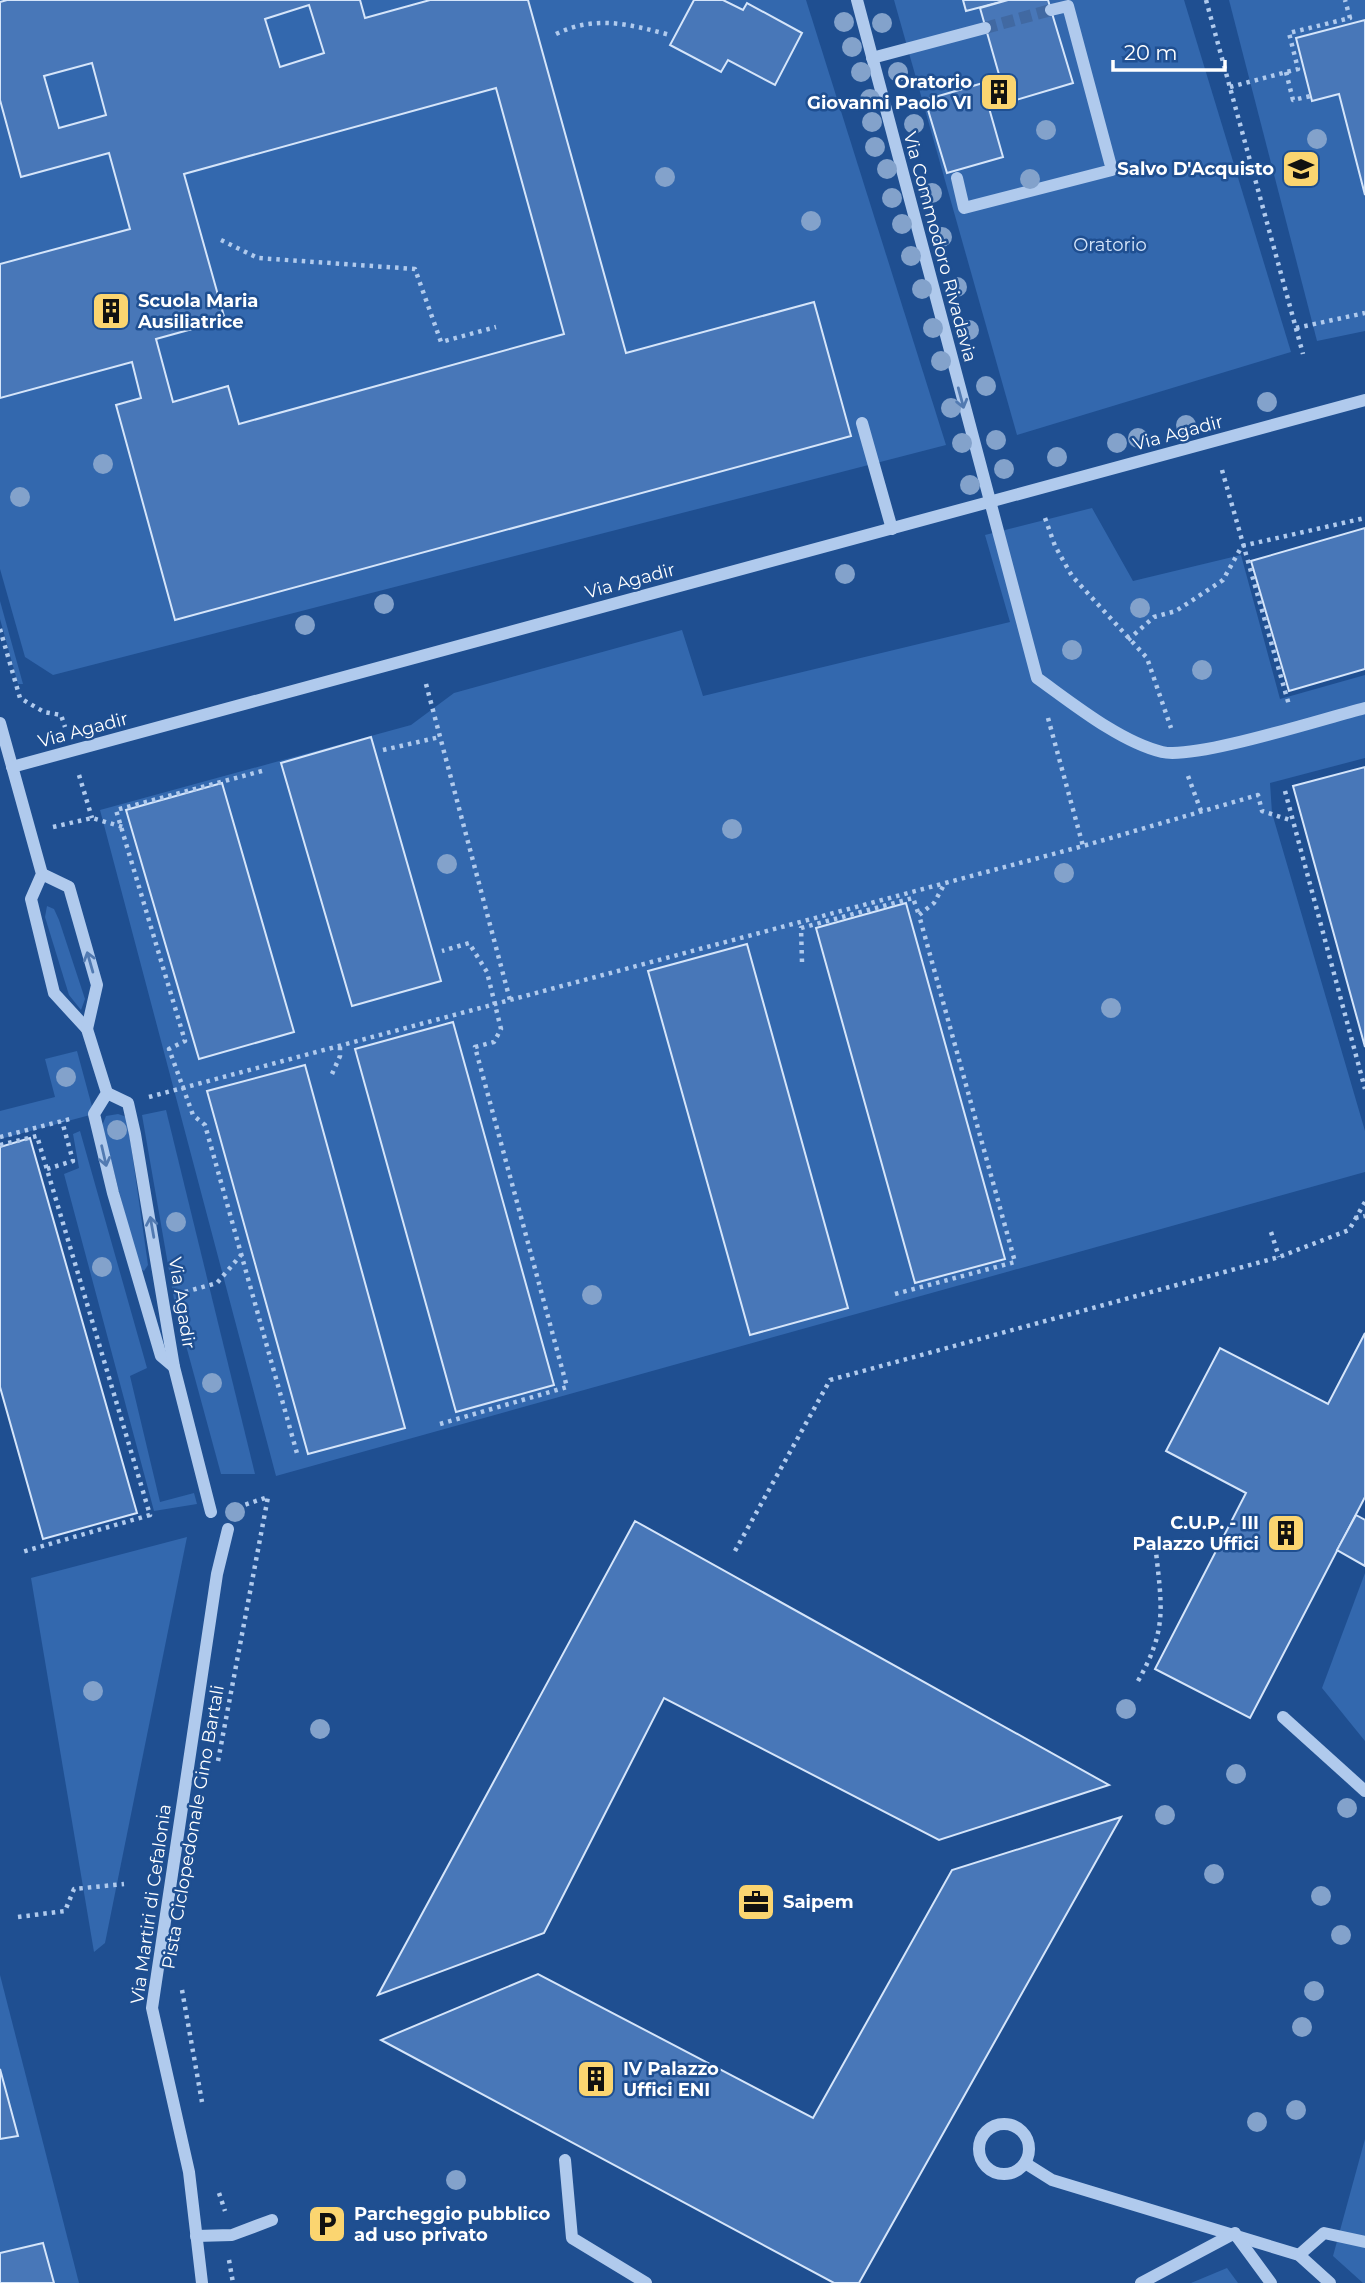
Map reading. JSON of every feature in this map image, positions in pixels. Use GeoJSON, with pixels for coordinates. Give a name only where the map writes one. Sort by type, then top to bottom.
{"type":"FeatureCollection","features":[{"type":"Feature","properties":{"kind":"street","name":"Via Commodoro Rivadavia"},"geometry":{"type":"LineString","coordinates":[[858,0],[1037,678]]}},
{"type":"Feature","properties":{"kind":"street"},"geometry":{"type":"LineString","coordinates":[[957,178],[964,208],[1112,170],[1068,6],[1051,10]]}},
{"type":"Feature","properties":{"kind":"street"},"geometry":{"type":"LineString","coordinates":[[872,58],[985,28]]}},
{"type":"Feature","properties":{"kind":"street","name":"Via Agadir"},"geometry":{"type":"LineString","coordinates":[[12,767],[1365,400]]}},
{"type":"Feature","properties":{"kind":"street"},"geometry":{"type":"LineString","coordinates":[[862,423],[892,528]]}},
{"type":"Feature","properties":{"kind":"street"},"geometry":{"type":"LineString","coordinates":[[1037,678],[1083,710],[1143,745],[1162,752],[1180,754],[1365,708]]}},
{"type":"Feature","properties":{"kind":"street"},"geometry":{"type":"LineString","coordinates":[[0,723],[42,874],[31,900],[54,993],[87,1028],[107,1093],[128,1104]]}},
{"type":"Feature","properties":{"kind":"street"},"geometry":{"type":"LineString","coordinates":[[42,874],[69,887],[97,985],[87,1028]]}},
{"type":"Feature","properties":{"kind":"street"},"geometry":{"type":"LineString","coordinates":[[94,1114],[107,1093]]}},
{"type":"Feature","properties":{"kind":"street","name":"Via Agadir"},"geometry":{"type":"LineString","coordinates":[[128,1104],[164,1297],[174,1367],[211,1512]]}},
{"type":"Feature","properties":{"kind":"street","name":"Via Agadir"},"geometry":{"type":"LineString","coordinates":[[94,1114],[113,1194],[161,1356],[174,1367]]}},
{"type":"Feature","properties":{"kind":"street","name":"Via Martiri di Cefalonia"},"geometry":{"type":"LineString","coordinates":[[202,2283],[189,2172],[152,2008],[217,1574],[228,1529]]}},
{"type":"Feature","properties":{"kind":"street"},"geometry":{"type":"LineString","coordinates":[[1283,1717],[1365,1791]]}},
{"type":"Feature","properties":{"kind":"street"},"geometry":{"type":"LineString","coordinates":[[999,2124],[1007,2124],[1022,2131],[1029,2146],[1025,2163],[1020,2169],[1005,2174],[990,2169],[981,2157],[981,2141],[985,2134],[999,2124]]}},
{"type":"Feature","properties":{"kind":"street"},"geometry":{"type":"LineString","coordinates":[[565,2160],[572,2238],[646,2283]]}},
{"type":"Feature","properties":{"kind":"street"},"geometry":{"type":"LineString","coordinates":[[1025,2163],[1052,2179],[1235,2233],[1299,2255],[1330,2283]]}},
{"type":"Feature","properties":{"kind":"street"},"geometry":{"type":"LineString","coordinates":[[196,2236],[232,2235],[272,2220]]}},
{"type":"Feature","properties":{"kind":"street"},"geometry":{"type":"LineString","coordinates":[[1141,2283],[1235,2233]]}},
{"type":"Feature","properties":{"kind":"street"},"geometry":{"type":"LineString","coordinates":[[1235,2233],[1271,2283]]}},
{"type":"Feature","properties":{"kind":"street"},"geometry":{"type":"LineString","coordinates":[[1299,2255],[1324,2233],[1365,2242]]}},
{"type":"Feature","properties":{"kind":"path"},"geometry":{"type":"LineString","coordinates":[[1206,0],[1303,354]]}},
{"type":"Feature","properties":{"kind":"path"},"geometry":{"type":"LineString","coordinates":[[1230,87],[1298,69],[1289,33],[1350,18],[1345,0]]}},
{"type":"Feature","properties":{"kind":"path"},"geometry":{"type":"LineString","coordinates":[[556,34],[595,21],[627,23],[670,35]]}},
{"type":"Feature","properties":{"kind":"path"},"geometry":{"type":"LineString","coordinates":[[1286,72],[1293,100],[1311,96]]}},
{"type":"Feature","properties":{"kind":"path"},"geometry":{"type":"LineString","coordinates":[[221,240],[258,258],[415,269],[441,342],[496,327]]}},
{"type":"Feature","properties":{"kind":"path"},"geometry":{"type":"LineString","coordinates":[[1296,328],[1365,313]]}},
{"type":"Feature","properties":{"kind":"path"},"geometry":{"type":"LineString","coordinates":[[1222,470],[1241,546],[1295,726]]}},
{"type":"Feature","properties":{"kind":"path"},"geometry":{"type":"LineString","coordinates":[[1045,518],[1055,546],[1072,576],[1147,659],[1161,699]]}},
{"type":"Feature","properties":{"kind":"path"},"geometry":{"type":"LineString","coordinates":[[1128,640],[1154,617],[1176,611],[1223,580],[1241,546],[1365,518]]}},
{"type":"Feature","properties":{"kind":"path"},"geometry":{"type":"LineString","coordinates":[[0,629],[20,698],[30,706],[61,715],[92,818]]}},
{"type":"Feature","properties":{"kind":"path"},"geometry":{"type":"LineString","coordinates":[[1037,678],[1083,846]]}},
{"type":"Feature","properties":{"kind":"path"},"geometry":{"type":"LineString","coordinates":[[426,684],[510,1000]]}},
{"type":"Feature","properties":{"kind":"path"},"geometry":{"type":"LineString","coordinates":[[383,750],[440,737]]}},
{"type":"Feature","properties":{"kind":"path"},"geometry":{"type":"LineString","coordinates":[[262,771],[116,810],[184,1041],[169,1049],[193,1115],[205,1125],[298,1457]]}},
{"type":"Feature","properties":{"kind":"path"},"geometry":{"type":"LineString","coordinates":[[1285,791],[1365,1089]]}},
{"type":"Feature","properties":{"kind":"path"},"geometry":{"type":"LineString","coordinates":[[128,1104],[1083,846],[1258,795],[1262,811],[1293,821]]}},
{"type":"Feature","properties":{"kind":"path"},"geometry":{"type":"LineString","coordinates":[[31,833],[92,818],[123,827]]}},
{"type":"Feature","properties":{"kind":"path"},"geometry":{"type":"LineString","coordinates":[[919,915],[934,903],[945,883]]}},
{"type":"Feature","properties":{"kind":"path"},"geometry":{"type":"LineString","coordinates":[[802,962],[801,928],[913,898],[1016,1262],[895,1294]]}},
{"type":"Feature","properties":{"kind":"path"},"geometry":{"type":"LineString","coordinates":[[440,1424],[567,1387],[475,1047],[494,1042],[501,1029],[487,972],[469,943],[442,951]]}},
{"type":"Feature","properties":{"kind":"path"},"geometry":{"type":"LineString","coordinates":[[332,1074],[340,1056],[340,1046]]}},
{"type":"Feature","properties":{"kind":"path"},"geometry":{"type":"LineString","coordinates":[[0,1138],[94,1114]]}},
{"type":"Feature","properties":{"kind":"path"},"geometry":{"type":"LineString","coordinates":[[47,1170],[73,1161],[62,1121]]}},
{"type":"Feature","properties":{"kind":"path"},"geometry":{"type":"LineString","coordinates":[[0,1145],[37,1136],[150,1515],[22,1552]]}},
{"type":"Feature","properties":{"kind":"path"},"geometry":{"type":"LineString","coordinates":[[735,1551],[830,1380],[1279,1257],[1349,1230],[1365,1202]]}},
{"type":"Feature","properties":{"kind":"path"},"geometry":{"type":"LineString","coordinates":[[1355,1218],[1365,1216]]}},
{"type":"Feature","properties":{"kind":"path"},"geometry":{"type":"LineString","coordinates":[[1271,1232],[1279,1257]]}},
{"type":"Feature","properties":{"kind":"path"},"geometry":{"type":"LineString","coordinates":[[164,1297],[217,1283],[241,1255]]}},
{"type":"Feature","properties":{"kind":"path","name":"Pista Ciclopedonale Gino Bartali"},"geometry":{"type":"LineString","coordinates":[[217,1764],[268,1497]]}},
{"type":"Feature","properties":{"kind":"path"},"geometry":{"type":"LineString","coordinates":[[1138,1681],[1156,1649],[1162,1616],[1156,1552]]}},
{"type":"Feature","properties":{"kind":"path"},"geometry":{"type":"LineString","coordinates":[[18,1917],[65,1911],[74,1889],[124,1884]]}},
{"type":"Feature","properties":{"kind":"path","name":"Pista Ciclopedonale Gino Bartali"},"geometry":{"type":"LineString","coordinates":[[181,1982],[204,2110]]}},
{"type":"Feature","properties":{"kind":"path"},"geometry":{"type":"LineString","coordinates":[[218,2191],[232,2235],[227,2249],[233,2283]]}},
{"type":"Feature","properties":{"kind":"green space"},"geometry":{"type":"Polygon","coordinates":[[[0,0],[806,0],[946,445],[53,675],[25,657],[0,569],[0,0]]]}},
{"type":"Feature","properties":{"kind":"green space","name":"Oratorio"},"geometry":{"type":"Polygon","coordinates":[[[894,0],[1184,0],[1291,352],[1017,435],[894,0]]]}},
{"type":"Feature","properties":{"kind":"green space","name":"Salvo D'Acquisto"},"geometry":{"type":"Polygon","coordinates":[[[1229,0],[1365,0],[1365,331],[1317,341],[1229,0]]]}},
{"type":"Feature","properties":{"kind":"green space"},"geometry":{"type":"Polygon","coordinates":[[[1092,508],[1133,581],[1241,555],[1280,699],[1365,675],[1365,758],[1270,783],[1272,813],[1365,1131],[1365,1172],[276,1476],[100,810],[411,725],[454,693],[682,630],[703,696],[1010,622],[985,535],[1092,508]]]}},
{"type":"Feature","properties":{"kind":"green space"},"geometry":{"type":"Polygon","coordinates":[[[0,601],[23,684],[18,684],[0,619],[0,601]]]}},
{"type":"Feature","properties":{"kind":"green space"},"geometry":{"type":"Polygon","coordinates":[[[47,906],[54,909],[59,920],[85,999],[81,1010],[69,995],[45,917],[47,906]]]}},
{"type":"Feature","properties":{"kind":"green space"},"geometry":{"type":"Polygon","coordinates":[[[77,1051],[94,1114],[0,1139],[0,1111],[55,1097],[45,1059],[77,1051]]]}},
{"type":"Feature","properties":{"kind":"green space"},"geometry":{"type":"Polygon","coordinates":[[[166,1110],[255,1474],[221,1474],[175,1305],[142,1115],[166,1110]]]}},
{"type":"Feature","properties":{"kind":"green space"},"geometry":{"type":"Polygon","coordinates":[[[118,1114],[127,1117],[148,1265],[144,1271],[139,1268],[102,1126],[106,1116],[118,1114]]]}},
{"type":"Feature","properties":{"kind":"green space"},"geometry":{"type":"Polygon","coordinates":[[[80,1131],[147,1368],[130,1376],[160,1502],[194,1493],[197,1504],[154,1511],[64,1174],[79,1168],[73,1134],[80,1131]]]}},
{"type":"Feature","properties":{"kind":"green space"},"geometry":{"type":"Polygon","coordinates":[[[187,1537],[105,1943],[94,1952],[31,1578],[187,1537]]]}},
{"type":"Feature","properties":{"kind":"green space"},"geometry":{"type":"Polygon","coordinates":[[[1365,1573],[1365,1741],[1322,1688],[1365,1573]]]}},
{"type":"Feature","properties":{"kind":"green space"},"geometry":{"type":"Polygon","coordinates":[[[0,1975],[79,2283],[0,2283],[0,1975]]]}},
{"type":"Feature","properties":{"kind":"green space"},"geometry":{"type":"Polygon","coordinates":[[[1365,2139],[1365,2283],[1363,2283],[1333,2256],[1365,2139]]]}},
{"type":"Feature","properties":{"kind":"green space"},"geometry":{"type":"Polygon","coordinates":[[[1227,2268],[1238,2283],[1191,2283],[1227,2268]]]}},
{"type":"Feature","properties":{"kind":"building","name":"Scuola Maria Ausiliatrice"},"geometry":{"type":"Polygon","coordinates":[[[360,0],[365,18],[430,0],[528,0],[626,353],[814,302],[851,436],[175,620],[116,405],[141,398],[132,362],[0,398],[0,264],[130,229],[109,153],[21,177],[0,100],[0,2],[360,0]],[[309,5],[265,19],[280,67],[324,53],[309,5]],[[92,63],[44,76],[59,128],[106,115],[92,63]],[[496,88],[184,174],[225,320],[156,339],[173,402],[228,386],[239,424],[564,334],[496,88]]]}},
{"type":"Feature","properties":{"kind":"building"},"geometry":{"type":"Polygon","coordinates":[[[694,0],[723,0],[743,10],[747,3],[802,33],[775,85],[728,60],[721,72],[670,45],[694,0]]]}},
{"type":"Feature","properties":{"kind":"building"},"geometry":{"type":"Polygon","coordinates":[[[963,0],[1008,0],[966,11],[963,0]]]}},
{"type":"Feature","properties":{"kind":"building","name":"Oratorio Giovanni Paolo VI"},"geometry":{"type":"Polygon","coordinates":[[[1008,0],[1048,0],[1073,83],[989,108],[1003,157],[947,173],[925,100],[1000,78],[980,8],[1008,0]]]}},
{"type":"Feature","properties":{"kind":"building"},"geometry":{"type":"Polygon","coordinates":[[[1365,20],[1365,195],[1339,94],[1312,101],[1296,38],[1365,20]]]}},
{"type":"Feature","properties":{"kind":"building"},"geometry":{"type":"Polygon","coordinates":[[[1365,528],[1365,669],[1289,691],[1251,561],[1365,528]]]}},
{"type":"Feature","properties":{"kind":"building"},"geometry":{"type":"Polygon","coordinates":[[[371,737],[441,981],[352,1006],[281,763],[371,737]]]}},
{"type":"Feature","properties":{"kind":"building"},"geometry":{"type":"Polygon","coordinates":[[[1365,767],[1365,1047],[1293,786],[1365,767]]]}},
{"type":"Feature","properties":{"kind":"building"},"geometry":{"type":"Polygon","coordinates":[[[222,783],[294,1032],[199,1059],[126,810],[222,783]]]}},
{"type":"Feature","properties":{"kind":"building"},"geometry":{"type":"Polygon","coordinates":[[[906,903],[1005,1259],[915,1283],[816,928],[906,903]]]}},
{"type":"Feature","properties":{"kind":"building"},"geometry":{"type":"Polygon","coordinates":[[[747,944],[848,1308],[750,1335],[648,971],[747,944]]]}},
{"type":"Feature","properties":{"kind":"building"},"geometry":{"type":"Polygon","coordinates":[[[453,1022],[554,1385],[456,1412],[355,1049],[453,1022]]]}},
{"type":"Feature","properties":{"kind":"building"},"geometry":{"type":"Polygon","coordinates":[[[305,1065],[405,1428],[308,1454],[207,1091],[305,1065]]]}},
{"type":"Feature","properties":{"kind":"building"},"geometry":{"type":"Polygon","coordinates":[[[30,1138],[137,1513],[43,1539],[0,1387],[0,1147],[30,1138]]]}},
{"type":"Feature","properties":{"kind":"building","name":"C.U.P. - III Palazzo Uffici"},"geometry":{"type":"Polygon","coordinates":[[[1365,1333],[1365,1497],[1250,1718],[1155,1669],[1246,1493],[1166,1451],[1220,1348],[1328,1404],[1365,1333]]]}},
{"type":"Feature","properties":{"kind":"building"},"geometry":{"type":"Polygon","coordinates":[[[1356,1515],[1365,1520],[1365,1566],[1337,1550],[1356,1515]]]}},
{"type":"Feature","properties":{"kind":"building"},"geometry":{"type":"Polygon","coordinates":[[[635,1521],[1109,1785],[939,1840],[664,1698],[544,1933],[378,1995],[635,1521]]]}},
{"type":"Feature","properties":{"kind":"building","name":"IV Palazzo Uffici ENI"},"geometry":{"type":"Polygon","coordinates":[[[1121,1817],[859,2283],[834,2283],[381,2040],[538,1974],[813,2118],[952,1870],[1121,1817]]]}},
{"type":"Feature","properties":{"kind":"building"},"geometry":{"type":"Polygon","coordinates":[[[0,2069],[18,2136],[0,2139],[0,2069]]]}},
{"type":"Feature","properties":{"kind":"building"},"geometry":{"type":"Polygon","coordinates":[[[43,2243],[54,2283],[0,2283],[0,2253],[43,2243]]]}},
{"type":"Feature","properties":{"kind":"tunnel"},"geometry":{"type":"LineString","coordinates":[[985,28],[1051,10]]}},
{"type":"Feature","properties":{"kind":"place","name":"Oratorio Giovanni Paolo VI"},"geometry":{"type":"Point","coordinates":[999,92]}},
{"type":"Feature","properties":{"kind":"place","name":"Salvo D'Acquisto"},"geometry":{"type":"Point","coordinates":[1301,169]}},
{"type":"Feature","properties":{"kind":"place","name":"Scuola Maria Ausiliatrice"},"geometry":{"type":"Point","coordinates":[111,311]}},
{"type":"Feature","properties":{"kind":"place","name":"C.U.P. - III Palazzo Uffici"},"geometry":{"type":"Point","coordinates":[1286,1533]}},
{"type":"Feature","properties":{"kind":"place","name":"Saipem"},"geometry":{"type":"Point","coordinates":[756,1902]}},
{"type":"Feature","properties":{"kind":"place","name":"IV Palazzo Uffici ENI"},"geometry":{"type":"Point","coordinates":[596,2079]}},
{"type":"Feature","properties":{"kind":"place","name":"Parcheggio pubblico ad uso privato"},"geometry":{"type":"Point","coordinates":[327,2224]}}]}
